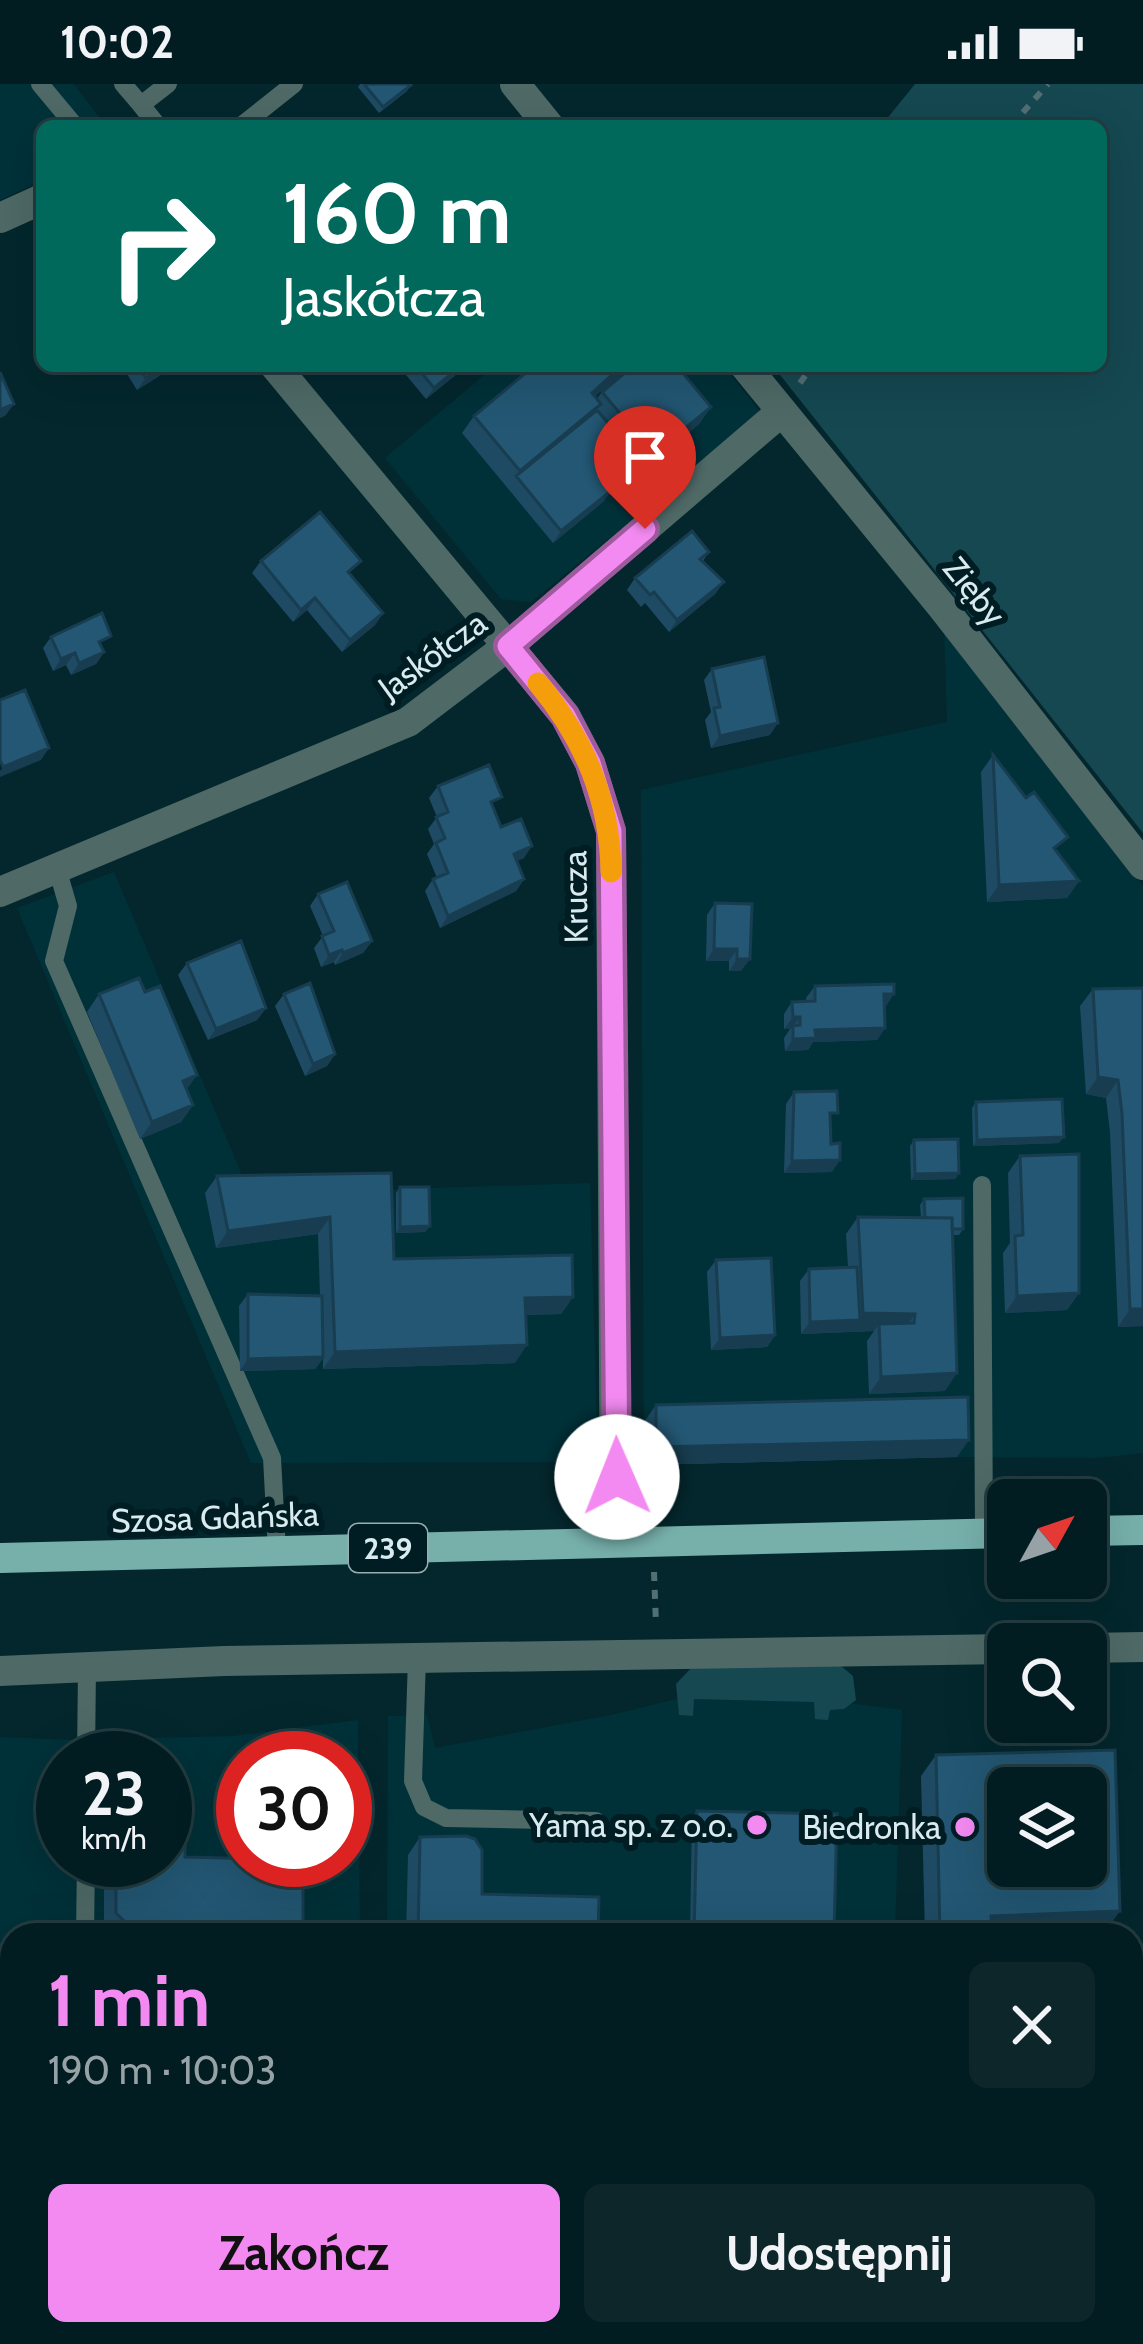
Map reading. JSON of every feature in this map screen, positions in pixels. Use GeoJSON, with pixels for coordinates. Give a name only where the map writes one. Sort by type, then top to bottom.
{"type":"FeatureCollection","features":[{"type":"Feature","properties":{"kind":"main road"},"geometry":{"type":"LineString","coordinates":[[1107,1531],[1143,1530]]}},
{"type":"Feature","properties":{"kind":"main road","name":"Szosa Gdańska"},"geometry":{"type":"LineString","coordinates":[[0,1558],[987,1534]]}},
{"type":"Feature","properties":{"kind":"street"},"geometry":{"type":"LineString","coordinates":[[515,84],[545,120]]}},
{"type":"Feature","properties":{"kind":"street"},"geometry":{"type":"LineString","coordinates":[[0,218],[36,202]]}},
{"type":"Feature","properties":{"kind":"street","name":"Krucza"},"geometry":{"type":"LineString","coordinates":[[280,372],[565,716],[590,763],[611,831],[615,1542]]}},
{"type":"Feature","properties":{"kind":"street","name":"Zięby"},"geometry":{"type":"LineString","coordinates":[[751,372],[1143,865]]}},
{"type":"Feature","properties":{"kind":"street","name":"Jaskółcza"},"geometry":{"type":"LineString","coordinates":[[0,892],[408,722],[508,646],[782,411]]}},
{"type":"Feature","properties":{"kind":"street"},"geometry":{"type":"LineString","coordinates":[[1107,1648],[1143,1647]]}},
{"type":"Feature","properties":{"kind":"street"},"geometry":{"type":"LineString","coordinates":[[0,1671],[418,1658],[987,1649]]}},
{"type":"Feature","properties":{"kind":"lane"},"geometry":{"type":"LineString","coordinates":[[40,84],[70,120]]}},
{"type":"Feature","properties":{"kind":"lane"},"geometry":{"type":"LineString","coordinates":[[123,84],[153,120]]}},
{"type":"Feature","properties":{"kind":"lane"},"geometry":{"type":"LineString","coordinates":[[141,105],[168,84]]}},
{"type":"Feature","properties":{"kind":"lane"},"geometry":{"type":"LineString","coordinates":[[249,120],[294,84]]}},
{"type":"Feature","properties":{"kind":"lane"},"geometry":{"type":"LineString","coordinates":[[57,868],[68,906],[55,961],[272,1458],[277,1551]]}},
{"type":"Feature","properties":{"kind":"lane"},"geometry":{"type":"LineString","coordinates":[[982,1185],[994,1479]]}},
{"type":"Feature","properties":{"kind":"lane"},"geometry":{"type":"LineString","coordinates":[[418,1658],[413,1781],[424,1807],[446,1819],[596,1821]]}},
{"type":"Feature","properties":{"kind":"lane"},"geometry":{"type":"LineString","coordinates":[[86,1731],[87,1668]]}},
{"type":"Feature","properties":{"kind":"lane"},"geometry":{"type":"LineString","coordinates":[[85,1923],[86,1887]]}},
{"type":"Feature","properties":{"kind":"path"},"geometry":{"type":"LineString","coordinates":[[1016,120],[1048,84]]}},
{"type":"Feature","properties":{"kind":"path"},"geometry":{"type":"LineString","coordinates":[[655,1588],[655,1601]]}},
{"type":"Feature","properties":{"kind":"shaded area"},"geometry":{"type":"Polygon","coordinates":[[[0,84],[74,84],[101,120],[36,120],[36,184],[0,200],[0,84]]]}},
{"type":"Feature","properties":{"kind":"shaded area"},"geometry":{"type":"Polygon","coordinates":[[[915,84],[1143,84],[1143,833],[778,372],[1107,372],[1107,120],[886,120],[915,84]]]}},
{"type":"Feature","properties":{"kind":"shaded area"},"geometry":{"type":"Polygon","coordinates":[[[488,372],[729,372],[762,414],[531,602],[501,599],[385,458],[488,372]]]}},
{"type":"Feature","properties":{"kind":"shaded area"},"geometry":{"type":"Polygon","coordinates":[[[944,625],[1143,886],[1143,1453],[1096,1458],[644,1465],[641,790],[947,722],[944,625]]]}},
{"type":"Feature","properties":{"kind":"shaded area"},"geometry":{"type":"Polygon","coordinates":[[[114,872],[250,1194],[590,1183],[598,1462],[251,1463],[17,908],[114,872]]]}},
{"type":"Feature","properties":{"kind":"shaded area"},"geometry":{"type":"Polygon","coordinates":[[[841,1666],[853,1676],[856,1700],[844,1709],[830,1710],[828,1720],[815,1719],[814,1702],[694,1699],[693,1716],[679,1715],[676,1684],[692,1667],[841,1666]]]}},
{"type":"Feature","properties":{"kind":"shaded area"},"geometry":{"type":"Polygon","coordinates":[[[725,1687],[902,1710],[895,1923],[387,1923],[388,1716],[427,1715],[435,1748],[616,1714],[725,1687]]]}},
{"type":"Feature","properties":{"kind":"shaded area"},"geometry":{"type":"Polygon","coordinates":[[[358,1720],[358,1731],[272,1731],[358,1720]]]}},
{"type":"Feature","properties":{"kind":"shaded area"},"geometry":{"type":"Polygon","coordinates":[[[216,1736],[216,1887],[360,1887],[360,1923],[0,1923],[0,1737],[36,1738],[36,1887],[192,1887],[192,1737],[216,1736]]]}},
{"type":"Feature","properties":{"kind":"building"},"geometry":{"type":"Polygon","coordinates":[[[364,84],[410,84],[411,85],[383,107],[364,84]]]}},
{"type":"Feature","properties":{"kind":"building"},"geometry":{"type":"Polygon","coordinates":[[[0,372],[14,404],[0,410],[0,372]]]}},
{"type":"Feature","properties":{"kind":"building"},"geometry":{"type":"Polygon","coordinates":[[[421,372],[454,372],[434,388],[421,372]]]}},
{"type":"Feature","properties":{"kind":"building"},"geometry":{"type":"Polygon","coordinates":[[[527,372],[614,373],[592,393],[601,404],[520,471],[474,416],[527,372]]]}},
{"type":"Feature","properties":{"kind":"building"},"geometry":{"type":"Polygon","coordinates":[[[626,372],[682,372],[711,407],[654,454],[602,392],[626,372]]]}},
{"type":"Feature","properties":{"kind":"building"},"geometry":{"type":"Polygon","coordinates":[[[597,410],[629,448],[598,473],[612,490],[561,531],[516,476],[597,410]]]}},
{"type":"Feature","properties":{"kind":"building"},"geometry":{"type":"Polygon","coordinates":[[[320,512],[361,561],[348,572],[383,613],[350,640],[315,598],[301,610],[261,561],[320,512]]]}},
{"type":"Feature","properties":{"kind":"building"},"geometry":{"type":"Polygon","coordinates":[[[692,531],[709,552],[700,559],[724,582],[677,620],[635,578],[692,531]]]}},
{"type":"Feature","properties":{"kind":"building"},"geometry":{"type":"Polygon","coordinates":[[[102,613],[111,636],[99,642],[104,652],[79,663],[75,653],[61,659],[51,637],[102,613]]]}},
{"type":"Feature","properties":{"kind":"building"},"geometry":{"type":"Polygon","coordinates":[[[764,657],[778,723],[720,736],[712,669],[764,657]]]}},
{"type":"Feature","properties":{"kind":"building"},"geometry":{"type":"Polygon","coordinates":[[[25,690],[49,748],[3,767],[0,700],[25,690]]]}},
{"type":"Feature","properties":{"kind":"building"},"geometry":{"type":"Polygon","coordinates":[[[993,755],[1026,798],[1034,792],[1068,837],[1054,848],[1079,881],[999,885],[993,755]]]}},
{"type":"Feature","properties":{"kind":"building"},"geometry":{"type":"Polygon","coordinates":[[[489,765],[502,797],[491,802],[501,827],[521,819],[532,846],[514,854],[524,879],[448,916],[433,879],[448,873],[436,843],[445,838],[436,817],[448,812],[438,786],[489,765]]]}},
{"type":"Feature","properties":{"kind":"building"},"geometry":{"type":"Polygon","coordinates":[[[347,882],[372,941],[329,955],[322,936],[334,931],[318,894],[347,882]]]}},
{"type":"Feature","properties":{"kind":"building"},"geometry":{"type":"Polygon","coordinates":[[[715,903],[752,904],[750,959],[737,959],[737,949],[714,949],[715,903]]]}},
{"type":"Feature","properties":{"kind":"building"},"geometry":{"type":"Polygon","coordinates":[[[241,941],[266,1008],[216,1029],[187,963],[241,941]]]}},
{"type":"Feature","properties":{"kind":"building"},"geometry":{"type":"Polygon","coordinates":[[[139,978],[145,992],[160,986],[197,1075],[183,1081],[193,1105],[152,1122],[99,994],[139,978]]]}},
{"type":"Feature","properties":{"kind":"building"},"geometry":{"type":"Polygon","coordinates":[[[310,983],[335,1054],[313,1064],[284,994],[310,983]]]}},
{"type":"Feature","properties":{"kind":"building"},"geometry":{"type":"Polygon","coordinates":[[[894,984],[894,994],[884,994],[885,1028],[815,1030],[816,1038],[793,1039],[793,1026],[800,1025],[800,1017],[793,1017],[792,1002],[815,1001],[815,986],[894,984]]]}},
{"type":"Feature","properties":{"kind":"building"},"geometry":{"type":"Polygon","coordinates":[[[1143,988],[1143,1309],[1130,1309],[1122,1114],[1118,1080],[1098,1077],[1093,989],[1143,988]]]}},
{"type":"Feature","properties":{"kind":"building"},"geometry":{"type":"Polygon","coordinates":[[[837,1091],[838,1113],[830,1113],[831,1144],[840,1143],[840,1160],[792,1161],[794,1092],[837,1091]]]}},
{"type":"Feature","properties":{"kind":"building"},"geometry":{"type":"Polygon","coordinates":[[[1062,1099],[1064,1137],[977,1140],[976,1102],[1062,1099]]]}},
{"type":"Feature","properties":{"kind":"building"},"geometry":{"type":"Polygon","coordinates":[[[958,1139],[959,1173],[915,1174],[914,1140],[958,1139]]]}},
{"type":"Feature","properties":{"kind":"building"},"geometry":{"type":"Polygon","coordinates":[[[1079,1154],[1079,1293],[1017,1296],[1015,1236],[1023,1235],[1020,1156],[1079,1154]]]}},
{"type":"Feature","properties":{"kind":"building"},"geometry":{"type":"Polygon","coordinates":[[[391,1173],[394,1259],[572,1255],[573,1297],[525,1298],[527,1345],[335,1352],[330,1217],[228,1231],[217,1176],[391,1173]]]}},
{"type":"Feature","properties":{"kind":"building"},"geometry":{"type":"Polygon","coordinates":[[[400,1187],[429,1187],[430,1226],[400,1227],[400,1187]]]}},
{"type":"Feature","properties":{"kind":"building"},"geometry":{"type":"Polygon","coordinates":[[[963,1198],[963,1229],[952,1229],[952,1218],[925,1218],[924,1199],[963,1198]]]}},
{"type":"Feature","properties":{"kind":"building"},"geometry":{"type":"Polygon","coordinates":[[[858,1217],[952,1218],[957,1373],[881,1377],[879,1324],[914,1323],[915,1314],[863,1313],[858,1217]]]}},
{"type":"Feature","properties":{"kind":"building"},"geometry":{"type":"Polygon","coordinates":[[[771,1258],[775,1335],[720,1338],[716,1260],[771,1258]]]}},
{"type":"Feature","properties":{"kind":"building"},"geometry":{"type":"Polygon","coordinates":[[[857,1267],[860,1320],[810,1322],[809,1269],[857,1267]]]}},
{"type":"Feature","properties":{"kind":"building"},"geometry":{"type":"Polygon","coordinates":[[[248,1294],[322,1296],[323,1357],[248,1359],[248,1294]]]}},
{"type":"Feature","properties":{"kind":"building"},"geometry":{"type":"Polygon","coordinates":[[[968,1397],[969,1440],[656,1447],[656,1405],[968,1397]]]}},
{"type":"Feature","properties":{"kind":"building"},"geometry":{"type":"Polygon","coordinates":[[[1115,1750],[1120,1911],[991,1916],[991,1923],[940,1923],[936,1755],[1115,1750]]]}},
{"type":"Feature","properties":{"kind":"building"},"geometry":{"type":"Polygon","coordinates":[[[697,1811],[837,1814],[834,1923],[694,1923],[697,1811]]]}},
{"type":"Feature","properties":{"kind":"building"},"geometry":{"type":"Polygon","coordinates":[[[420,1837],[475,1839],[482,1850],[482,1894],[599,1897],[598,1923],[418,1923],[420,1837]]]}},
{"type":"Feature","properties":{"kind":"building"},"geometry":{"type":"Polygon","coordinates":[[[192,1857],[216,1858],[216,1887],[303,1887],[303,1923],[126,1923],[116,1913],[116,1887],[192,1887],[192,1857]]]}},
{"type":"Feature","properties":{"kind":"slow traffic"},"geometry":{"type":"LineString","coordinates":[[538,683],[565,716],[590,763],[611,831],[611,872]]}},
{"type":"Feature","properties":{"kind":"place","name":"Yama sp. z o.o."},"geometry":{"type":"Point","coordinates":[757,1825]}},
{"type":"Feature","properties":{"kind":"place","name":"Biedronka"},"geometry":{"type":"Point","coordinates":[965,1827]}},
{"type":"Feature","properties":{"kind":"route"},"geometry":{"type":"LineString","coordinates":[[617,1477],[611,831],[590,763],[565,716],[508,646],[645,529]]}}]}
